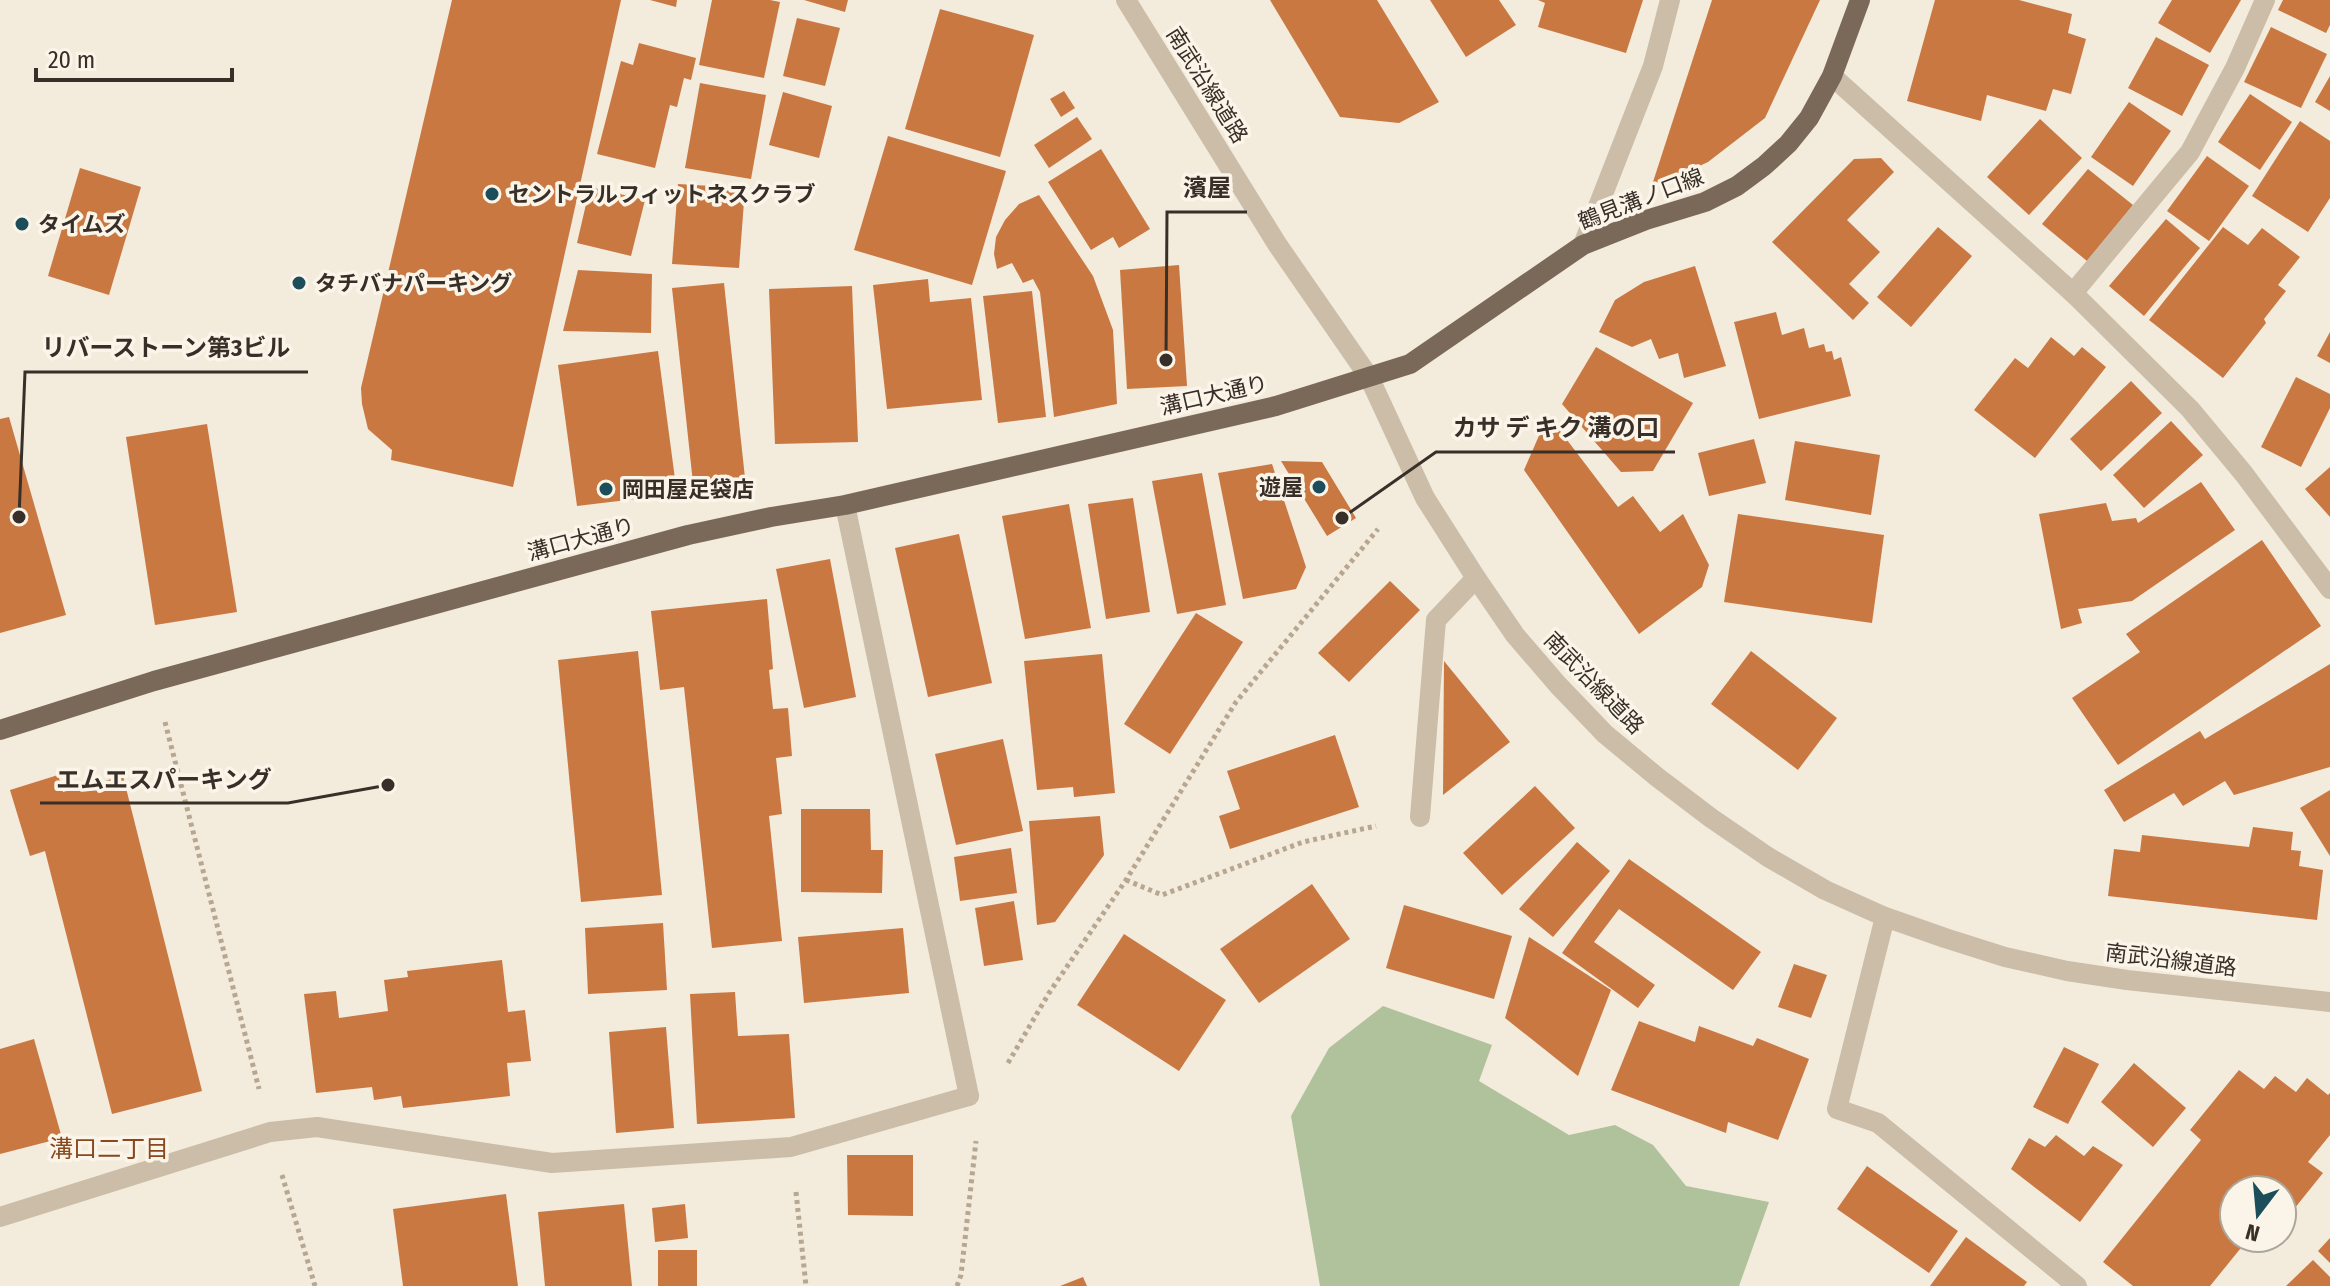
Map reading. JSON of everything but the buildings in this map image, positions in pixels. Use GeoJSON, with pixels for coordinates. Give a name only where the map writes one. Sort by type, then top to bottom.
{"type":"FeatureCollection","features":[{"type":"Feature","properties":{"kind":"main road","name":"鶴見溝ノ口線"},"geometry":{"type":"LineString","coordinates":[[1369,377],[1410,364],[1583,245],[1646,220],[1705,202],[1737,186],[1788,144],[1809,118],[1832,76],[1860,0]]}},
{"type":"Feature","properties":{"kind":"main road","name":"溝口大通り"},"geometry":{"type":"LineString","coordinates":[[0,730],[154,681],[688,535],[845,505],[1276,406],[1369,377]]}},
{"type":"Feature","properties":{"kind":"street","name":"南武沿線道路"},"geometry":{"type":"LineString","coordinates":[[1126,0],[1277,244],[1369,377],[1425,498],[1476,578],[1515,635],[1605,734],[1711,818],[1768,857],[1825,890],[1885,917],[2005,957],[2067,971],[2330,1002]]}},
{"type":"Feature","properties":{"kind":"street"},"geometry":{"type":"LineString","coordinates":[[1583,245],[1653,66],[1670,0]]}},
{"type":"Feature","properties":{"kind":"street"},"geometry":{"type":"LineString","coordinates":[[2073,293],[2190,152],[2235,68],[2265,0]]}},
{"type":"Feature","properties":{"kind":"street"},"geometry":{"type":"LineString","coordinates":[[1832,76],[2073,293],[2190,409],[2244,474],[2330,589]]}},
{"type":"Feature","properties":{"kind":"street"},"geometry":{"type":"LineString","coordinates":[[0,1217],[270,1132],[317,1127],[552,1163],[791,1147],[969,1096],[845,505]]}},
{"type":"Feature","properties":{"kind":"street"},"geometry":{"type":"LineString","coordinates":[[1420,817],[1436,620],[1476,578]]}},
{"type":"Feature","properties":{"kind":"street"},"geometry":{"type":"LineString","coordinates":[[1885,917],[1837,1109],[1878,1123],[2077,1286]]}},
{"type":"Feature","properties":{"kind":"path"},"geometry":{"type":"LineString","coordinates":[[957,1286],[961,1275],[976,1141],[969,1096],[1001,1076],[1049,993],[1126,880],[1236,702],[1378,529]]}},
{"type":"Feature","properties":{"kind":"path"},"geometry":{"type":"LineString","coordinates":[[154,681],[270,1132],[315,1286]]}},
{"type":"Feature","properties":{"kind":"path"},"geometry":{"type":"LineString","coordinates":[[1126,880],[1162,895],[1303,842],[1420,817]]}},
{"type":"Feature","properties":{"kind":"path"},"geometry":{"type":"LineString","coordinates":[[791,1147],[806,1286]]}},
{"type":"Feature","properties":{"kind":"green space"},"geometry":{"type":"Polygon","coordinates":[[[1383,1006],[1492,1045],[1479,1081],[1569,1135],[1615,1125],[1653,1145],[1686,1186],[1769,1202],[1739,1286],[1320,1286],[1291,1116],[1329,1048],[1383,1006]]]}},
{"type":"Feature","properties":{"kind":"place","name":"セントラルフィットネスクラブ"},"geometry":{"type":"Point","coordinates":[492,194]}},
{"type":"Feature","properties":{"kind":"place","name":"タイムズ"},"geometry":{"type":"Point","coordinates":[22,224]}},
{"type":"Feature","properties":{"kind":"place","name":"タチバナパーキング"},"geometry":{"type":"Point","coordinates":[299,283]}},
{"type":"Feature","properties":{"kind":"place","name":"濱屋"},"geometry":{"type":"Point","coordinates":[1166,360]}},
{"type":"Feature","properties":{"kind":"place","name":"遊屋"},"geometry":{"type":"Point","coordinates":[1319,487]}},
{"type":"Feature","properties":{"kind":"place","name":"岡田屋足袋店"},"geometry":{"type":"Point","coordinates":[606,489]}},
{"type":"Feature","properties":{"kind":"place","name":"リバーストーン第3ビル"},"geometry":{"type":"Point","coordinates":[19,517]}},
{"type":"Feature","properties":{"kind":"place","name":"カサ デ キク 溝の口"},"geometry":{"type":"Point","coordinates":[1342,518]}},
{"type":"Feature","properties":{"kind":"place","name":"エムエスパーキング"},"geometry":{"type":"Point","coordinates":[388,785]}},
{"type":"Feature","properties":{"kind":"district","name":"溝口二丁目"},"geometry":{"type":"Point","coordinates":[109,1149]}}]}
